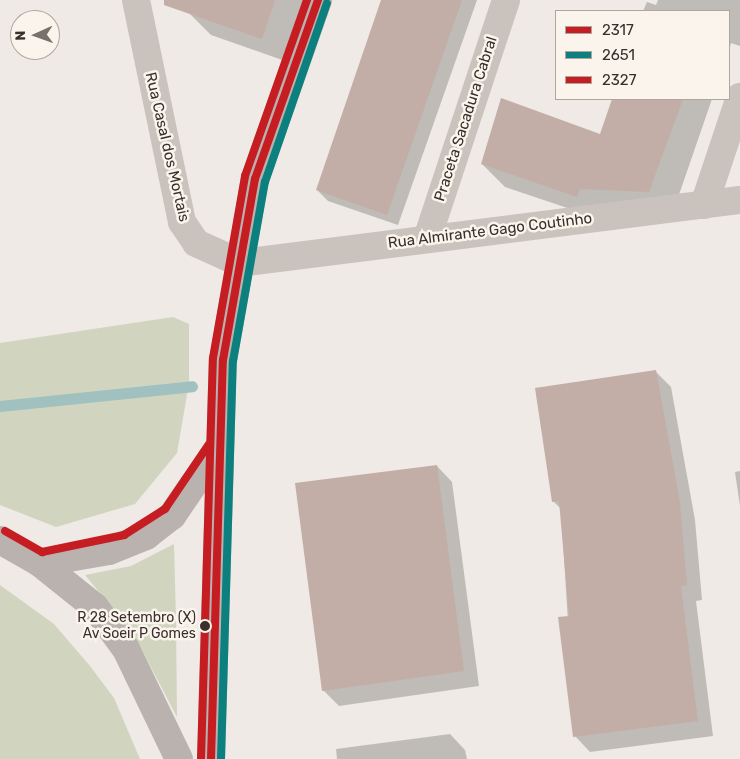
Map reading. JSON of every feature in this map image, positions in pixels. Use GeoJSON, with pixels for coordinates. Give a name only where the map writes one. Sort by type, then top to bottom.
{"type":"FeatureCollection","features":[{"type":"Feature","properties":{"kind":"street","name":"Rua Casal dos Mortais"},"geometry":{"type":"LineString","coordinates":[[136,0],[182,222],[196,243],[240,263]]}},
{"type":"Feature","properties":{"kind":"street"},"geometry":{"type":"LineString","coordinates":[[211,759],[217,450],[223,360],[255,179],[318,0]]}},
{"type":"Feature","properties":{"kind":"street","name":"Praceta Sacadura Cabral"},"geometry":{"type":"LineString","coordinates":[[427,239],[506,0]]}},
{"type":"Feature","properties":{"kind":"street"},"geometry":{"type":"LineString","coordinates":[[704,204],[740,97]]}},
{"type":"Feature","properties":{"kind":"street","name":"Rua Almirante Gago Coutinho"},"geometry":{"type":"LineString","coordinates":[[240,263],[740,200]]}},
{"type":"Feature","properties":{"kind":"street"},"geometry":{"type":"LineString","coordinates":[[40,563],[109,551],[146,536],[172,516],[217,450]]}},
{"type":"Feature","properties":{"kind":"street"},"geometry":{"type":"LineString","coordinates":[[0,540],[40,563],[95,607],[111,626],[179,759]]}},
{"type":"Feature","properties":{"kind":"green space"},"geometry":{"type":"Polygon","coordinates":[[[173,317],[189,324],[189,383],[177,453],[135,504],[56,527],[0,505],[0,343],[173,317]]]}},
{"type":"Feature","properties":{"kind":"green space"},"geometry":{"type":"Polygon","coordinates":[[[174,544],[177,717],[133,633],[85,575],[131,566],[174,544]]]}},
{"type":"Feature","properties":{"kind":"green space"},"geometry":{"type":"Polygon","coordinates":[[[0,585],[54,624],[90,666],[114,698],[140,759],[0,759],[0,585]]]}},
{"type":"Feature","properties":{"kind":"building"},"geometry":{"type":"Polygon","coordinates":[[[164,0],[275,0],[262,39],[164,5],[164,0]]]}},
{"type":"Feature","properties":{"kind":"building"},"geometry":{"type":"Polygon","coordinates":[[[381,0],[462,0],[387,215],[316,190],[381,0]]]}},
{"type":"Feature","properties":{"kind":"building"},"geometry":{"type":"Polygon","coordinates":[[[501,98],[600,134],[612,100],[683,100],[649,192],[580,189],[577,197],[481,164],[501,98]]]}},
{"type":"Feature","properties":{"kind":"building"},"geometry":{"type":"Polygon","coordinates":[[[656,370],[680,503],[687,585],[681,586],[698,721],[573,737],[558,617],[569,616],[559,501],[552,502],[535,388],[656,370]]]}},
{"type":"Feature","properties":{"kind":"building"},"geometry":{"type":"Polygon","coordinates":[[[437,465],[464,671],[322,691],[295,483],[437,465]]]}},
{"type":"Feature","properties":{"kind":"waterway"},"geometry":{"type":"LineString","coordinates":[[0,406],[192,386]]}},
{"type":"Feature","properties":{"kind":"transit line","name":"2327"},"geometry":{"type":"LineString","coordinates":[[201,759],[213,358],[245,176],[307,0]]}},
{"type":"Feature","properties":{"kind":"transit line","name":"2317"},"geometry":{"type":"LineString","coordinates":[[211,759],[223,360],[255,179],[318,0]]}},
{"type":"Feature","properties":{"kind":"transit line","name":"2651"},"geometry":{"type":"LineString","coordinates":[[221,759],[233,361],[265,182],[327,3]]}},
{"type":"Feature","properties":{"kind":"transit line","name":"2327"},"geometry":{"type":"LineString","coordinates":[[5,531],[42,552],[124,535],[165,509],[209,444]]}},
{"type":"Feature","properties":{"kind":"place","name":"R 28 Setembro (X) Av Soeir P Gomes"},"geometry":{"type":"Point","coordinates":[205,626]}}]}
